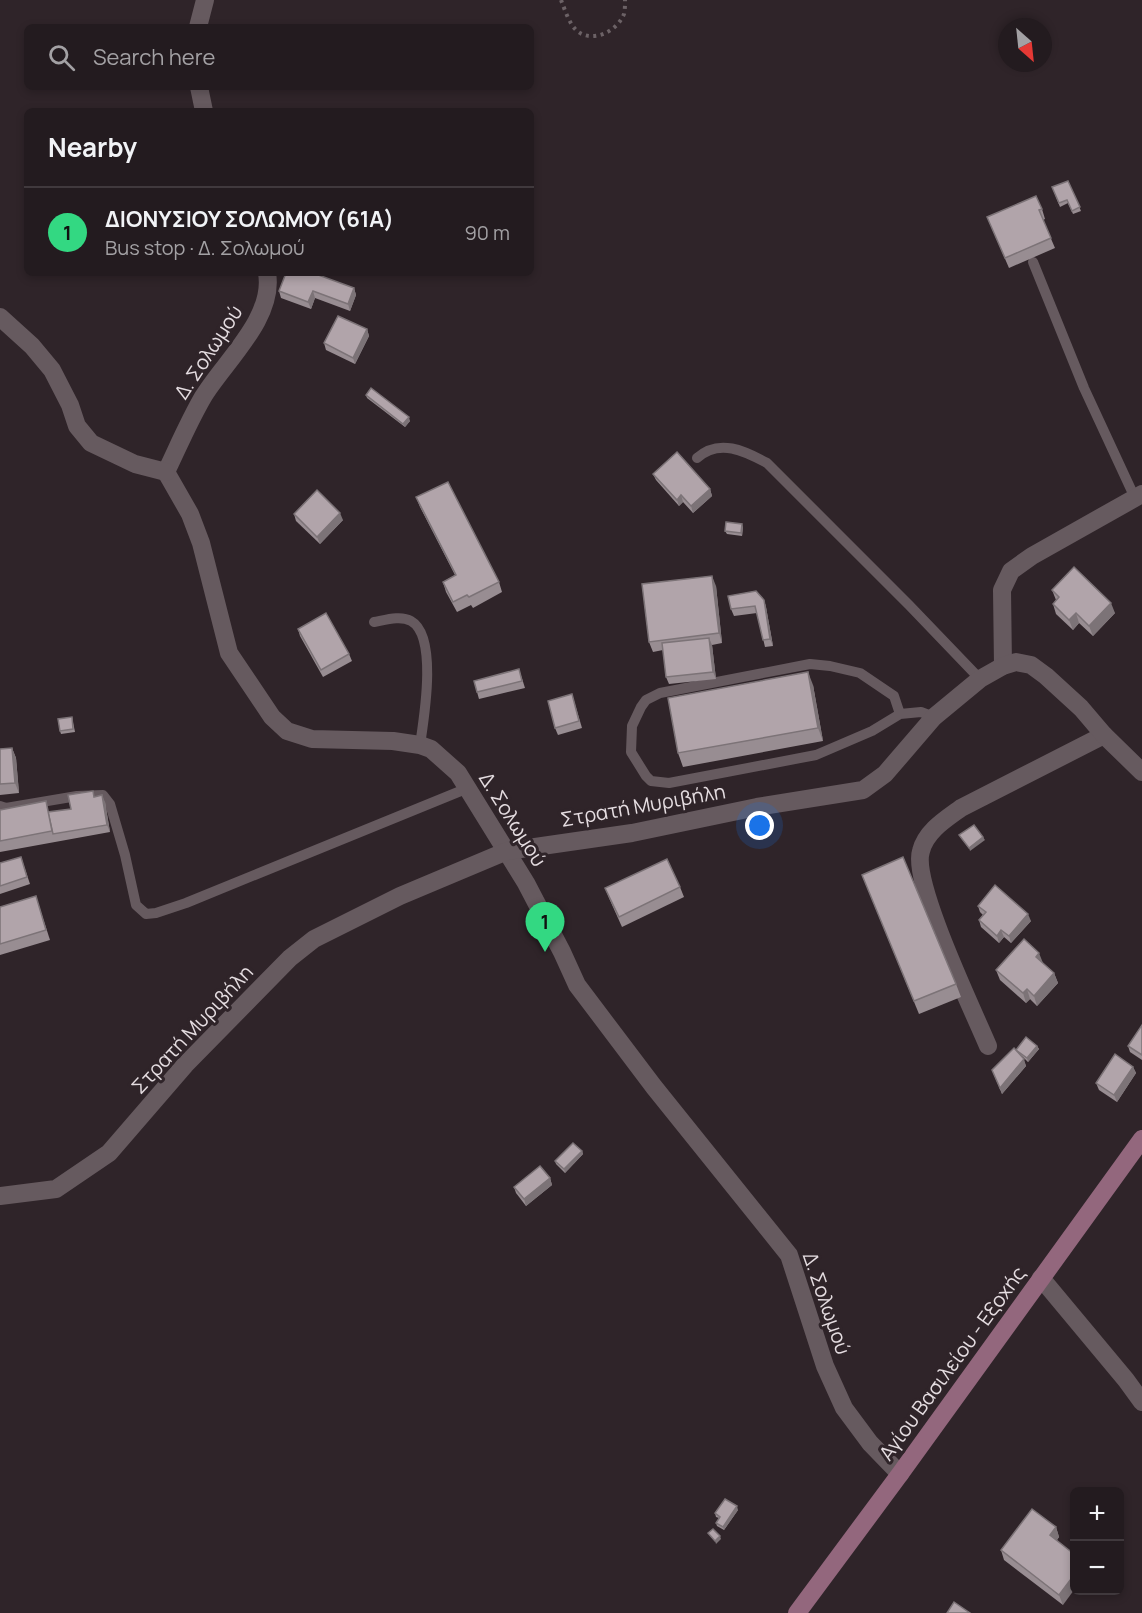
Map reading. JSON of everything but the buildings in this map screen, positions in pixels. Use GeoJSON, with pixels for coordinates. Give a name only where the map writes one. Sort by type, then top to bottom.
{"type":"FeatureCollection","features":[{"type":"Feature","properties":{"kind":"main road","name":"Αγίου Βασιλείου - Εξοχής"},"geometry":{"type":"LineString","coordinates":[[797,1613],[1142,1139]]}},
{"type":"Feature","properties":{"kind":"street"},"geometry":{"type":"LineString","coordinates":[[199,24],[206,0]]}},
{"type":"Feature","properties":{"kind":"street"},"geometry":{"type":"LineString","coordinates":[[200,90],[203,108]]}},
{"type":"Feature","properties":{"kind":"street","name":"Δ. Σολωμού"},"geometry":{"type":"LineString","coordinates":[[267,276],[259,319],[203,397],[166,472],[190,514],[201,543],[229,653],[272,717],[287,731],[312,739],[393,741],[420,745],[431,749],[458,773],[507,851],[542,913],[577,985],[639,1069],[789,1255],[825,1366],[844,1408],[870,1443],[900,1474]]}},
{"type":"Feature","properties":{"kind":"street"},"geometry":{"type":"LineString","coordinates":[[0,317],[32,346],[52,370],[70,405],[77,426],[91,443],[135,464],[166,472]]}},
{"type":"Feature","properties":{"kind":"street"},"geometry":{"type":"LineString","coordinates":[[1003,666],[1002,590],[1011,571],[1032,556],[1138,496]]}},
{"type":"Feature","properties":{"kind":"street","name":"Στρατή Μυριβήλη"},"geometry":{"type":"LineString","coordinates":[[0,1196],[56,1189],[109,1153],[185,1065],[290,957],[314,939],[400,896],[507,851],[632,833],[757,807],[863,790],[885,774],[934,717],[980,679],[1003,666],[1016,662],[1031,665],[1038,670],[1081,708],[1104,735],[1142,772]]}},
{"type":"Feature","properties":{"kind":"street"},"geometry":{"type":"LineString","coordinates":[[988,1046],[930,906],[919,862],[921,851],[927,838],[940,823],[962,808],[1104,735]]}},
{"type":"Feature","properties":{"kind":"street"},"geometry":{"type":"LineString","coordinates":[[1041,1278],[1142,1402]]}},
{"type":"Feature","properties":{"kind":"lane"},"geometry":{"type":"LineString","coordinates":[[1033,262],[1084,388],[1138,496]]}},
{"type":"Feature","properties":{"kind":"lane"},"geometry":{"type":"LineString","coordinates":[[698,458],[704,452],[714,448],[729,447],[767,463],[980,679]]}},
{"type":"Feature","properties":{"kind":"lane"},"geometry":{"type":"LineString","coordinates":[[374,622],[393,619],[409,620],[418,626],[423,636],[426,647],[425,707],[420,745]]}},
{"type":"Feature","properties":{"kind":"lane"},"geometry":{"type":"LineString","coordinates":[[900,714],[894,696],[860,673],[810,664],[660,693],[646,700],[632,726],[631,752],[651,781],[669,783],[816,755],[872,731],[900,714],[921,712],[934,717]]}},
{"type":"Feature","properties":{"kind":"lane"},"geometry":{"type":"LineString","coordinates":[[0,806],[6,808],[77,796],[103,795],[110,804],[125,855],[136,905],[146,914],[186,903],[468,788]]}},
{"type":"Feature","properties":{"kind":"path"},"geometry":{"type":"LineString","coordinates":[[561,0],[574,28],[594,37],[617,25],[623,16],[625,0]]}},
{"type":"Feature","properties":{"kind":"place","name":"ΔΙΟΝΥΣΙΟΥ ΣΟΛΩΜΟΥ (61Α)"},"geometry":{"type":"Point","coordinates":[545,952]}}]}
